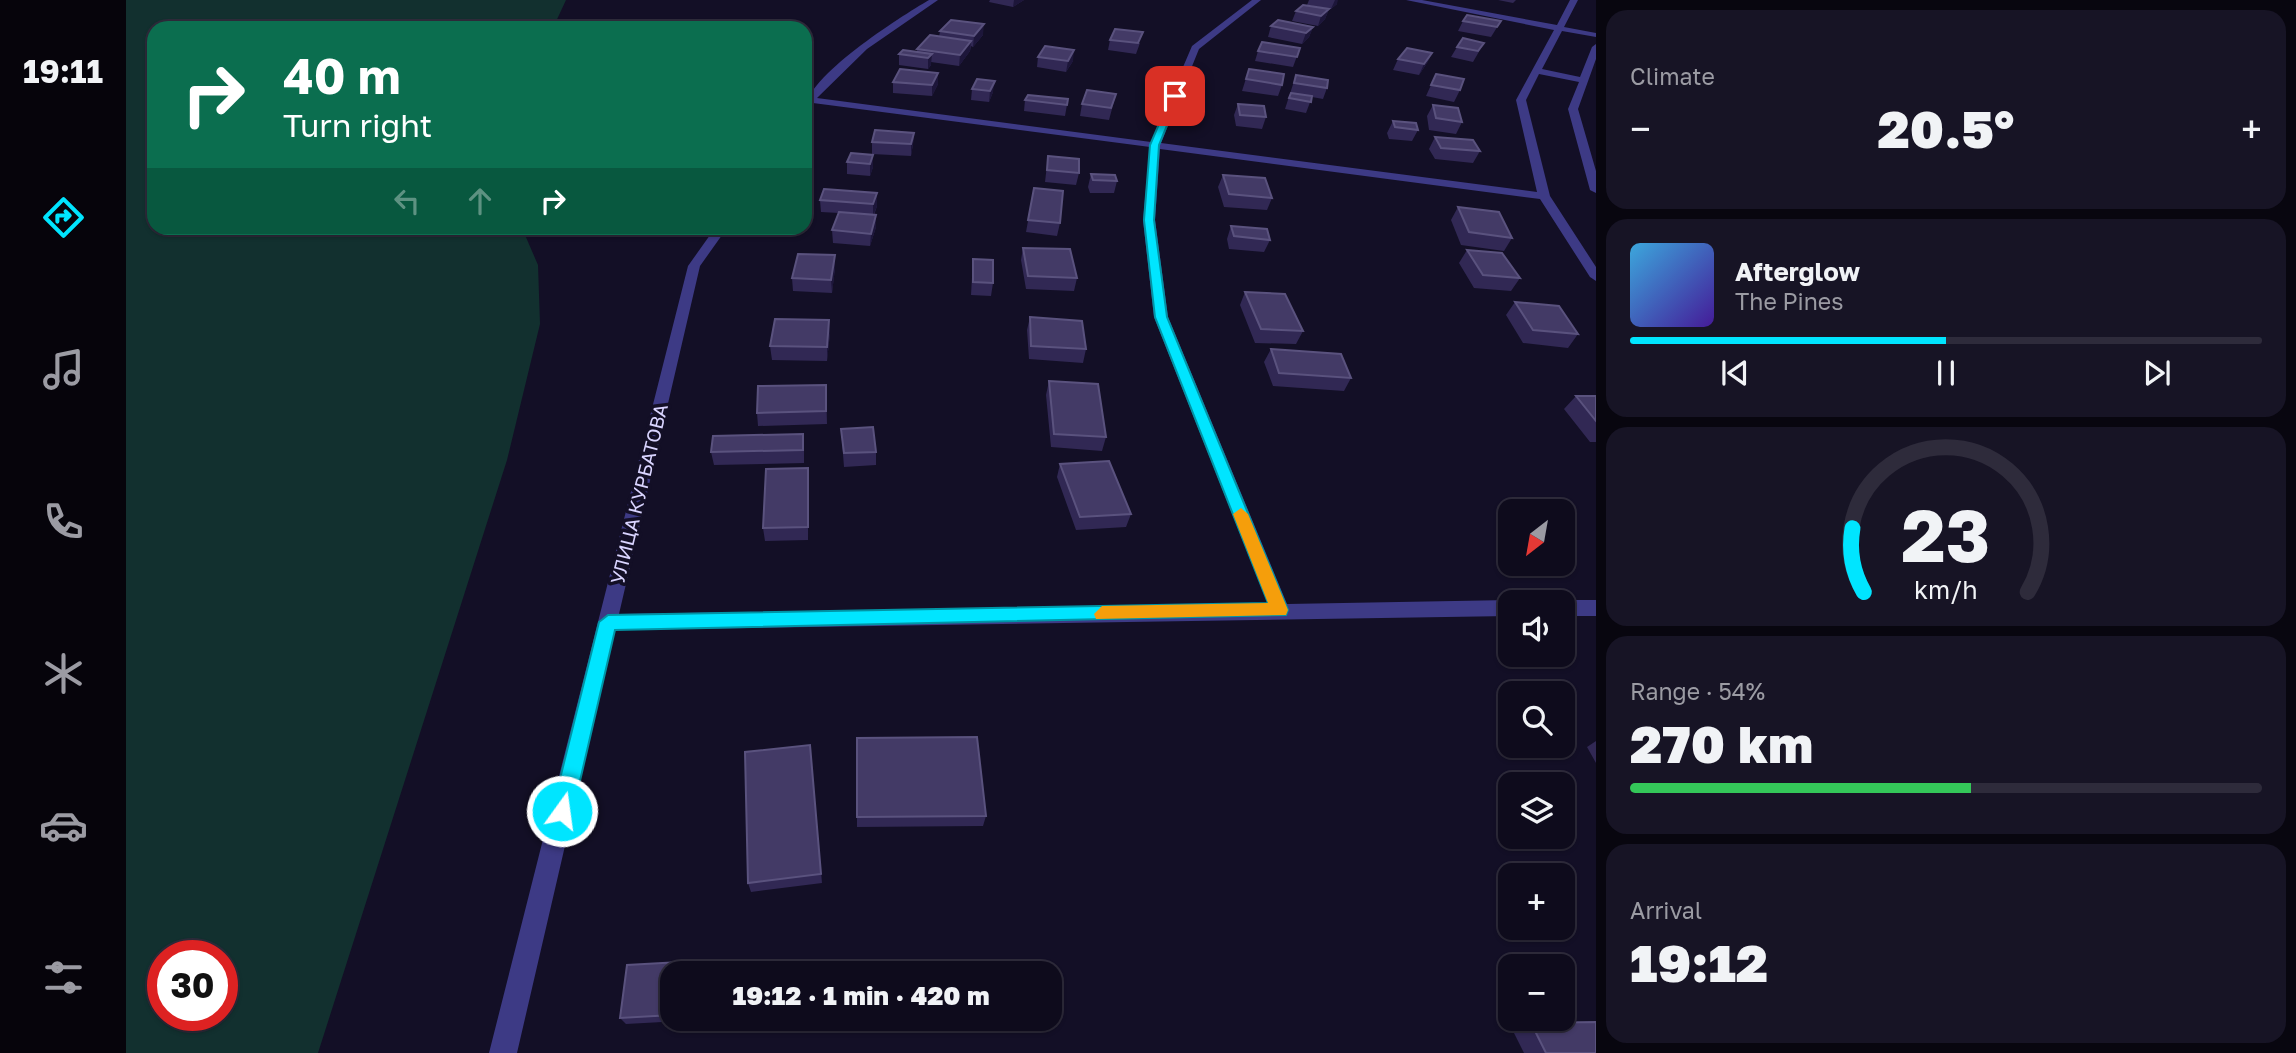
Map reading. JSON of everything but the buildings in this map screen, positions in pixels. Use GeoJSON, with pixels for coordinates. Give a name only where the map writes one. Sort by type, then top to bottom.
{"type":"FeatureCollection","features":[{"type":"Feature","properties":{"kind":"street"},"geometry":{"type":"LineString","coordinates":[[812,98],[851,59],[903,19],[934,0]]}},
{"type":"Feature","properties":{"kind":"street"},"geometry":{"type":"LineString","coordinates":[[1257,0],[1195,48],[1155,145],[1149,220],[1161,317],[1280,610]]}},
{"type":"Feature","properties":{"kind":"street"},"geometry":{"type":"LineString","coordinates":[[1410,0],[1596,35]]}},
{"type":"Feature","properties":{"kind":"street"},"geometry":{"type":"LineString","coordinates":[[1574,0],[1521,100],[1544,196],[1596,277]]}},
{"type":"Feature","properties":{"kind":"street"},"geometry":{"type":"LineString","coordinates":[[1596,47],[1573,109],[1596,190]]}},
{"type":"Feature","properties":{"kind":"street"},"geometry":{"type":"LineString","coordinates":[[1536,71],[1583,80]]}},
{"type":"Feature","properties":{"kind":"street"},"geometry":{"type":"LineString","coordinates":[[812,104],[1544,196]]}},
{"type":"Feature","properties":{"kind":"street","name":"УЛИЦА КУРБАТОВА"},"geometry":{"type":"LineString","coordinates":[[503,1053],[695,266],[716,235]]}},
{"type":"Feature","properties":{"kind":"street"},"geometry":{"type":"LineString","coordinates":[[608,622],[1498,608]]}},
{"type":"Feature","properties":{"kind":"street"},"geometry":{"type":"LineString","coordinates":[[1575,608],[1596,608]]}},
{"type":"Feature","properties":{"kind":"green space"},"geometry":{"type":"Polygon","coordinates":[[[126,0],[566,0],[556,21],[147,21],[147,235],[525,235],[538,265],[540,324],[507,460],[318,1053],[126,1053],[126,0]]]}},
{"type":"Feature","properties":{"kind":"slow traffic"},"geometry":{"type":"LineString","coordinates":[[1102,614],[1280,610],[1241,514]]}},
{"type":"Feature","properties":{"kind":"route"},"geometry":{"type":"LineString","coordinates":[[562,811],[608,622],[1280,610],[1161,317],[1149,220],[1155,145],[1175,96]]}}]}
